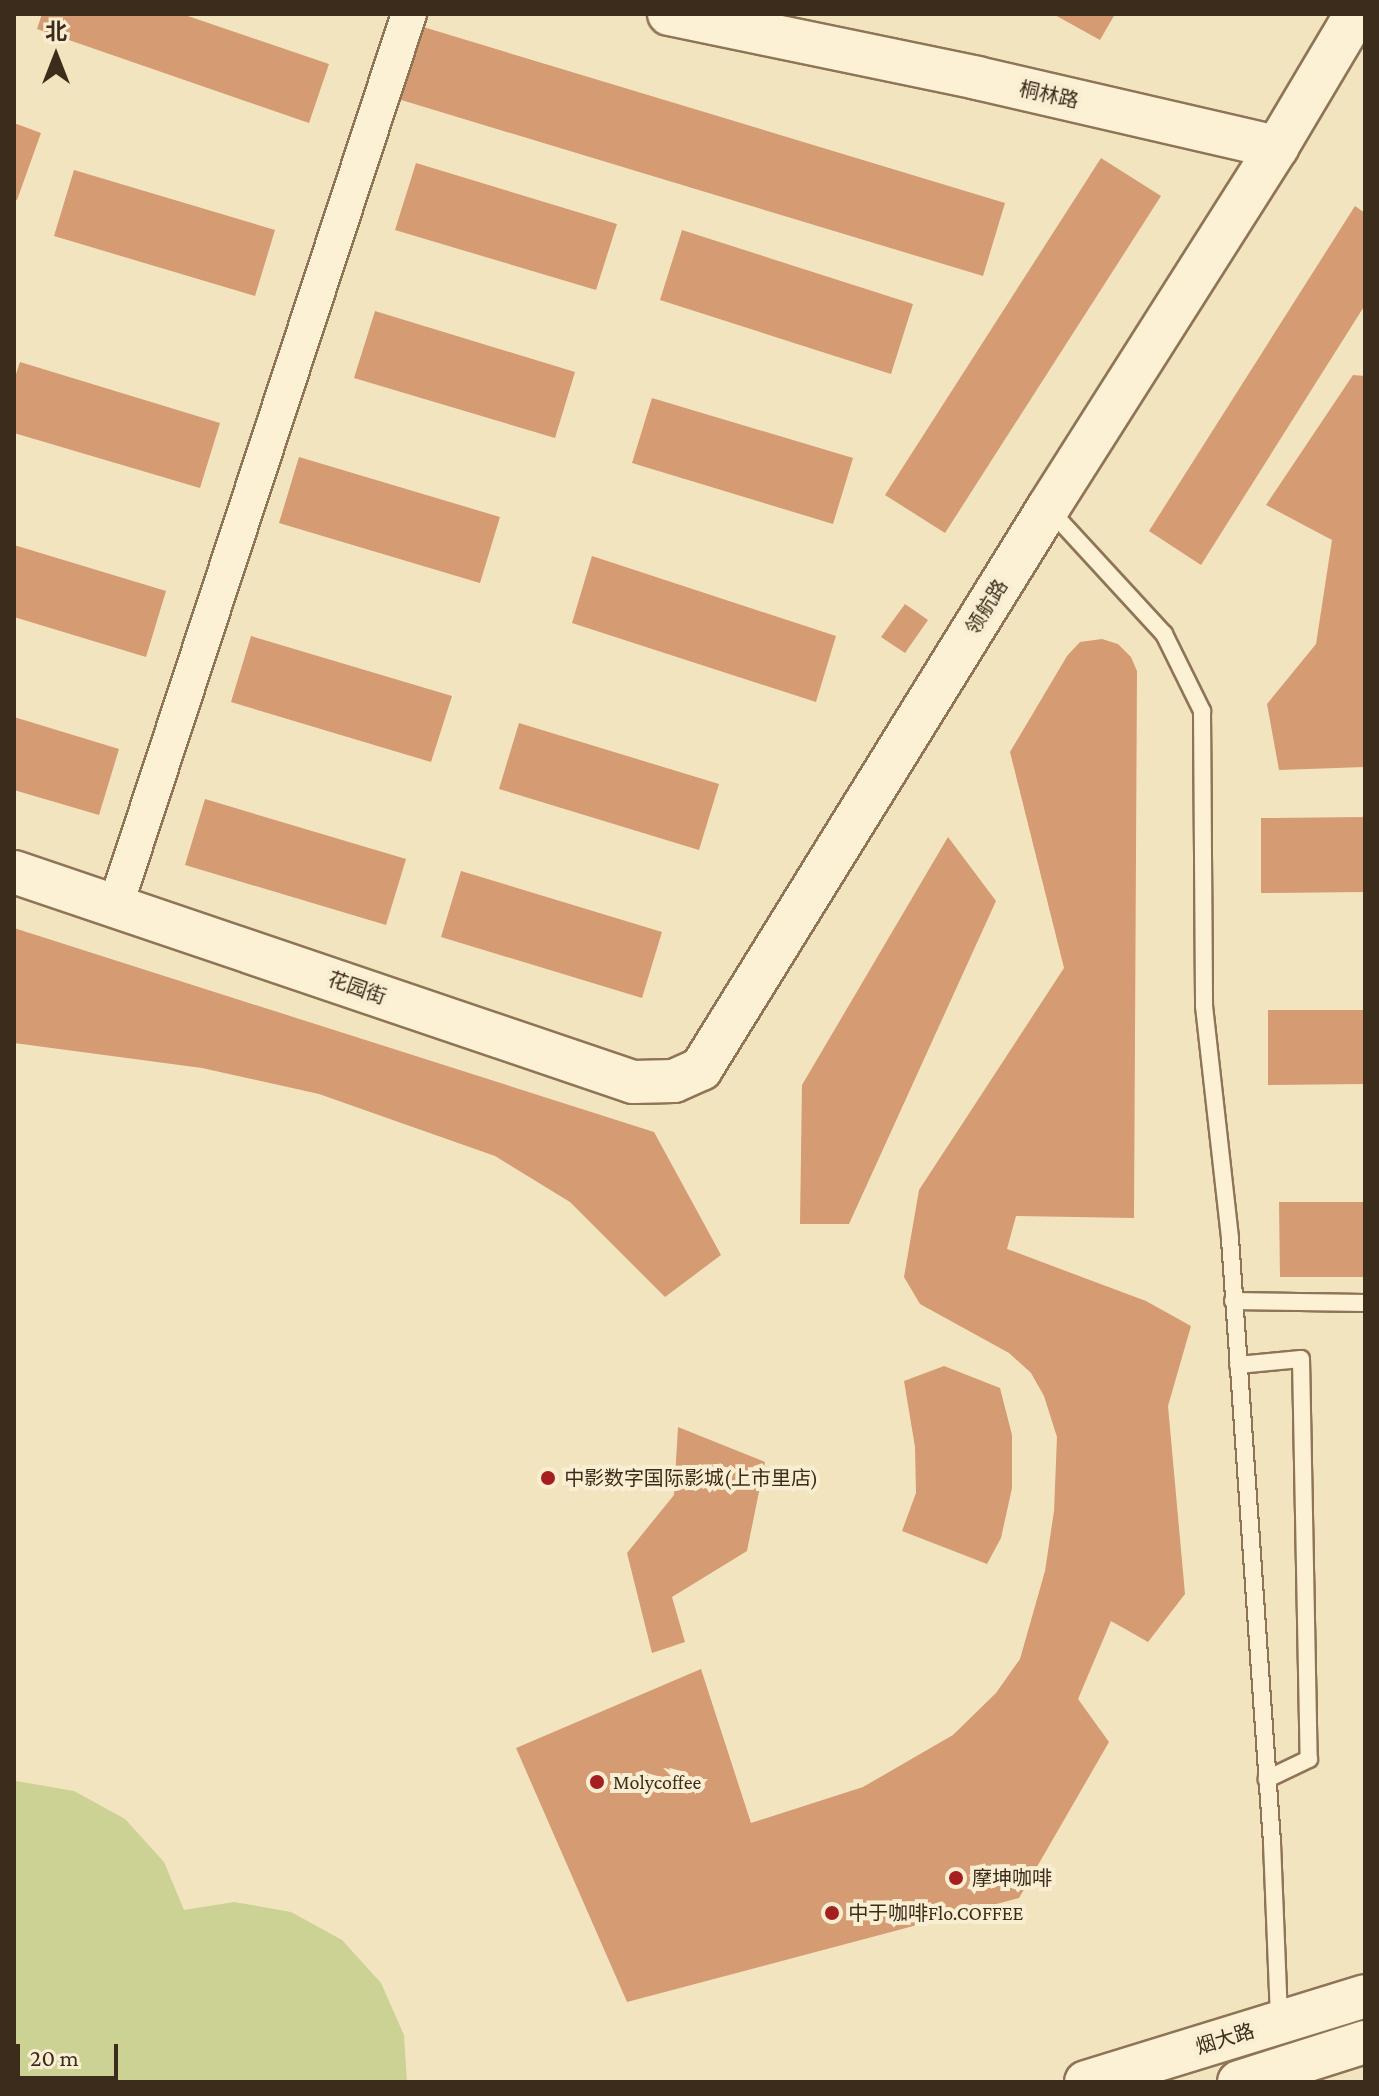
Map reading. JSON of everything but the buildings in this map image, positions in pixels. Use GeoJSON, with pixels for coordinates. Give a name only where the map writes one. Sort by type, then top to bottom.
{"type":"FeatureCollection","features":[{"type":"Feature","properties":{"kind":"street"},"geometry":{"type":"LineString","coordinates":[[116,904],[409,14]]}},
{"type":"Feature","properties":{"kind":"street","name":"桐林路"},"geometry":{"type":"LineString","coordinates":[[669,14],[977,78],[1277,147]]}},
{"type":"Feature","properties":{"kind":"street"},"geometry":{"type":"LineString","coordinates":[[1277,147],[1356,14]]}},
{"type":"Feature","properties":{"kind":"street","name":"领航路"},"geometry":{"type":"LineString","coordinates":[[701,1069],[1048,508],[1277,147]]}},
{"type":"Feature","properties":{"kind":"street","name":"花园街"},"geometry":{"type":"LineString","coordinates":[[14,872],[116,904],[633,1082],[674,1081],[701,1069]]}},
{"type":"Feature","properties":{"kind":"street","name":"烟大路"},"geometry":{"type":"LineString","coordinates":[[1086,2082],[1365,1996]]}},
{"type":"Feature","properties":{"kind":"street"},"geometry":{"type":"LineString","coordinates":[[1239,2082],[1365,2042]]}},
{"type":"Feature","properties":{"kind":"lane"},"geometry":{"type":"LineString","coordinates":[[1048,508],[1164,634],[1202,711],[1204,1006],[1238,1365],[1267,1779],[1279,2023]]}},
{"type":"Feature","properties":{"kind":"lane"},"geometry":{"type":"LineString","coordinates":[[1233,1301],[1365,1303]]}},
{"type":"Feature","properties":{"kind":"lane"},"geometry":{"type":"LineString","coordinates":[[1238,1365],[1301,1359],[1309,1759],[1267,1779]]}},
{"type":"Feature","properties":{"kind":"green space"},"geometry":{"type":"Polygon","coordinates":[[[16,1781],[74,1791],[125,1819],[164,1862],[184,1910],[234,1902],[291,1912],[342,1940],[381,1983],[404,2035],[407,2082],[14,2082],[16,1781]]]}},
{"type":"Feature","properties":{"kind":"place","name":"中影数字国际影城(上市里店)"},"geometry":{"type":"Point","coordinates":[548,1478]}},
{"type":"Feature","properties":{"kind":"place","name":"Molycoffee"},"geometry":{"type":"Point","coordinates":[597,1782]}},
{"type":"Feature","properties":{"kind":"place","name":"摩坤咖啡"},"geometry":{"type":"Point","coordinates":[956,1878]}},
{"type":"Feature","properties":{"kind":"place","name":"中于咖啡Flo.COFFEE"},"geometry":{"type":"Point","coordinates":[832,1913]}}]}
